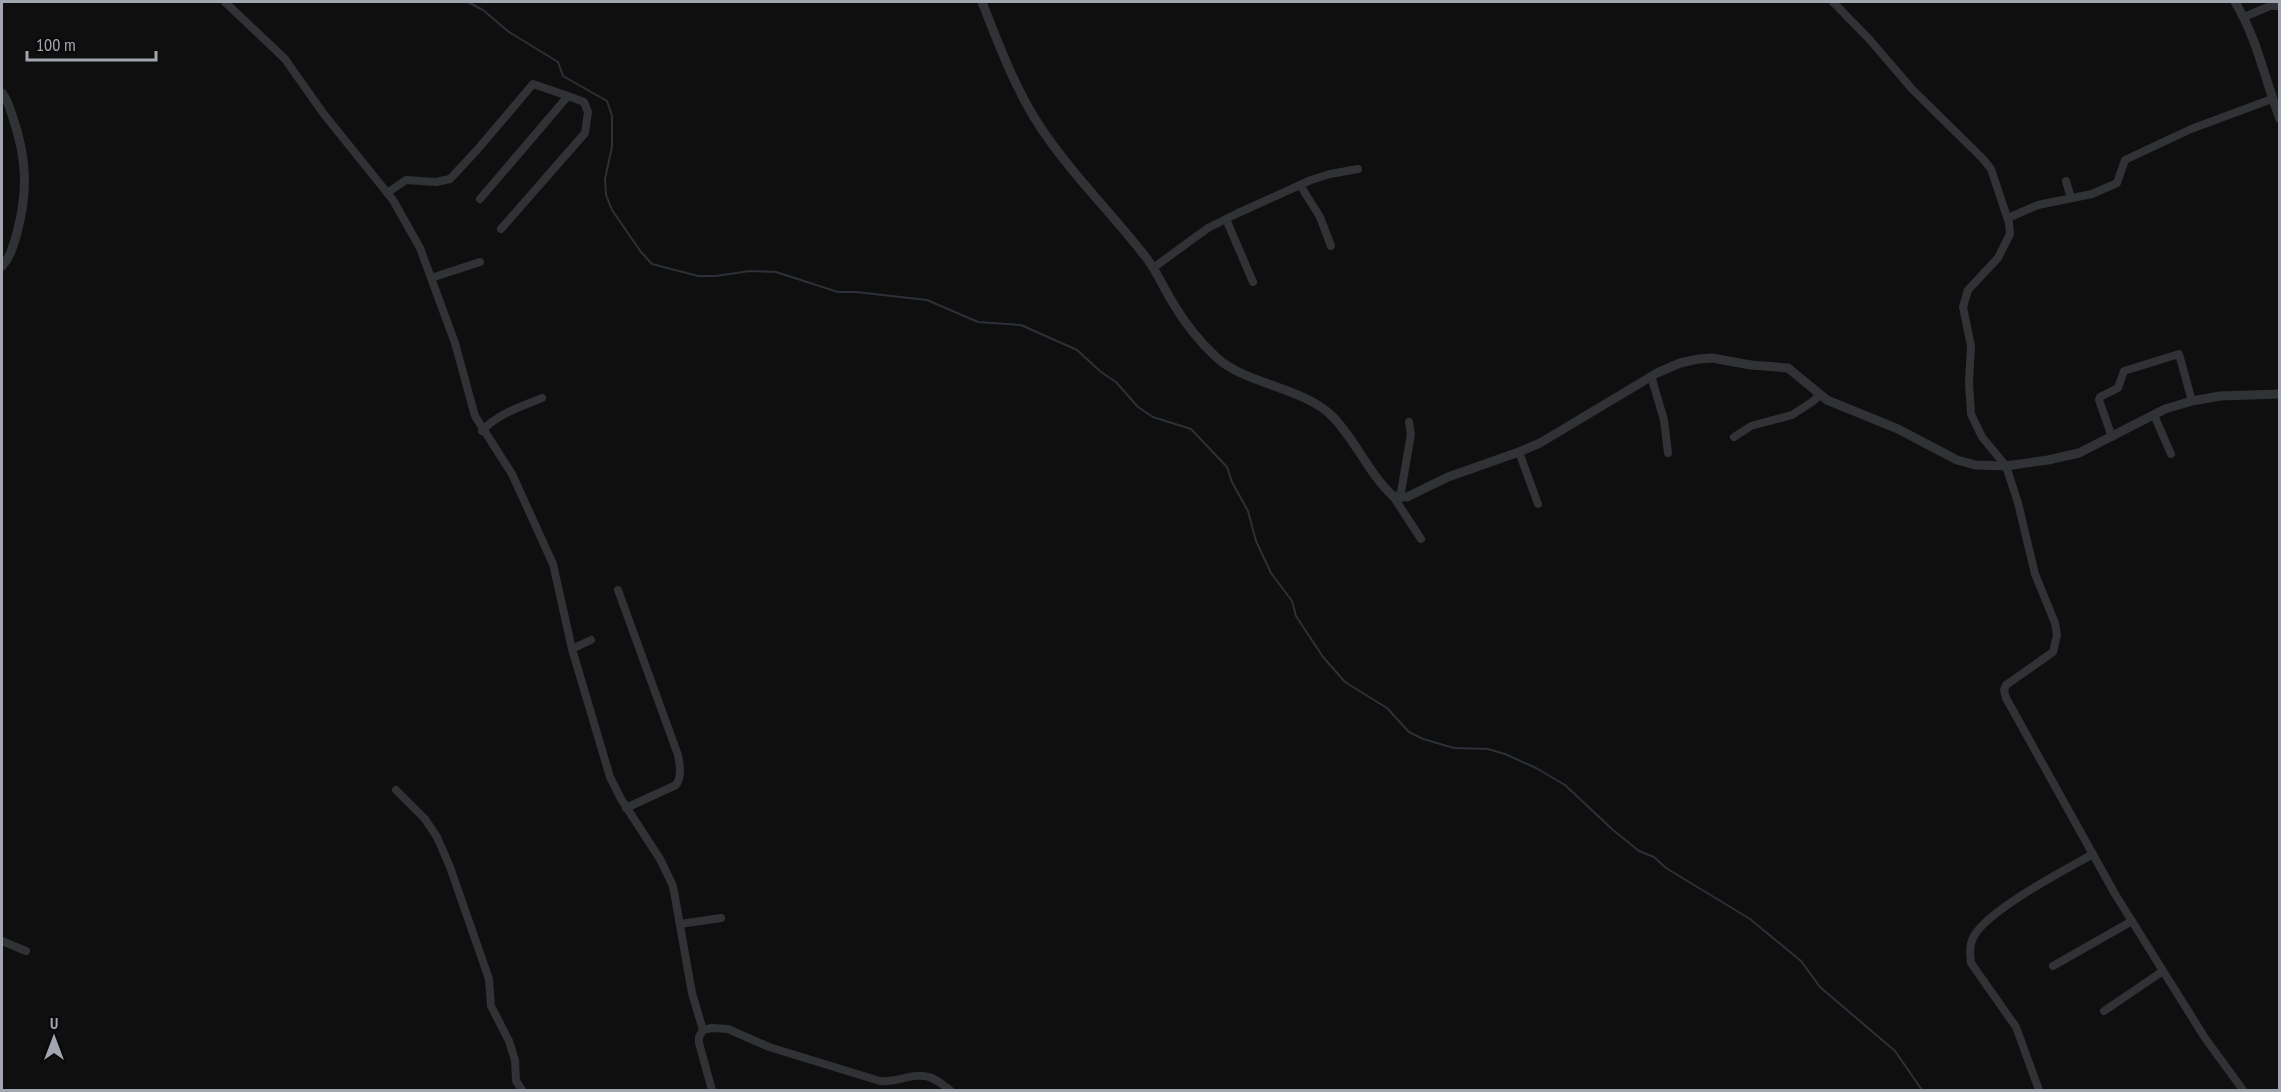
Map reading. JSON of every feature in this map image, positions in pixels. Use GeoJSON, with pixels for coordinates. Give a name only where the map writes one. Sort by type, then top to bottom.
{"type":"FeatureCollection","features":[{"type":"Feature","properties":{"kind":"street"},"geometry":{"type":"LineString","coordinates":[[225,2],[285,59],[330,122],[387,193],[412,233],[455,343],[475,416],[512,474],[548,552],[556,576],[572,649],[608,771],[626,807],[670,877],[692,993],[703,1030],[699,1037],[700,1051],[712,1090]]}},
{"type":"Feature","properties":{"kind":"street"},"geometry":{"type":"LineString","coordinates":[[982,2],[1006,60],[1038,123],[1059,153],[1153,268],[1180,313],[1218,358],[1246,374],[1325,410],[1340,425],[1384,487],[1396,497],[1421,539]]}},
{"type":"Feature","properties":{"kind":"street"},"geometry":{"type":"LineString","coordinates":[[1833,2],[1870,40],[1912,89],[1991,169],[2008,218],[2010,234],[1998,258],[1968,290],[1963,307],[1971,346],[1969,383],[1971,414],[1982,438],[2006,466],[2018,503],[2035,574],[2055,623],[2057,634],[2053,652],[2006,685],[2004,690],[2006,698],[2132,921],[2205,1038],[2243,1090]]}},
{"type":"Feature","properties":{"kind":"street"},"geometry":{"type":"LineString","coordinates":[[2235,2],[2244,16],[2280,119]]}},
{"type":"Feature","properties":{"kind":"street"},"geometry":{"type":"LineString","coordinates":[[2244,16],[2270,6],[2280,6]]}},
{"type":"Feature","properties":{"kind":"street"},"geometry":{"type":"LineString","coordinates":[[387,193],[406,180],[436,182],[450,179],[533,84],[584,102],[588,112],[585,133],[501,229]]}},
{"type":"Feature","properties":{"kind":"street"},"geometry":{"type":"LineString","coordinates":[[2,93],[20,137],[26,183],[23,206],[12,247],[2,266]]}},
{"type":"Feature","properties":{"kind":"street"},"geometry":{"type":"LineString","coordinates":[[480,199],[568,96]]}},
{"type":"Feature","properties":{"kind":"street"},"geometry":{"type":"LineString","coordinates":[[2008,218],[2038,206],[2092,194],[2117,183],[2121,165],[2125,159],[2191,129],[2272,99]]}},
{"type":"Feature","properties":{"kind":"street"},"geometry":{"type":"LineString","coordinates":[[1153,268],[1208,228],[1226,219],[1300,185],[1330,174],[1358,169]]}},
{"type":"Feature","properties":{"kind":"street"},"geometry":{"type":"LineString","coordinates":[[2066,181],[2071,198]]}},
{"type":"Feature","properties":{"kind":"street"},"geometry":{"type":"LineString","coordinates":[[1300,185],[1320,217],[1331,246]]}},
{"type":"Feature","properties":{"kind":"street"},"geometry":{"type":"LineString","coordinates":[[1226,219],[1253,282]]}},
{"type":"Feature","properties":{"kind":"street"},"geometry":{"type":"LineString","coordinates":[[431,278],[480,262]]}},
{"type":"Feature","properties":{"kind":"street"},"geometry":{"type":"LineString","coordinates":[[2112,437],[2099,400],[2100,397],[2118,388],[2124,371],[2179,354],[2192,401]]}},
{"type":"Feature","properties":{"kind":"street"},"geometry":{"type":"LineString","coordinates":[[1396,497],[1407,497],[1467,470],[1519,453],[1540,443],[1651,376],[1689,360],[1712,358],[1751,365],[1788,368],[1820,395],[1839,406],[1898,429],[1957,460],[1975,465],[2006,466],[2079,453],[2154,415],[2192,401],[2220,396],[2280,394]]}},
{"type":"Feature","properties":{"kind":"street"},"geometry":{"type":"LineString","coordinates":[[1651,376],[1663,413],[1668,453]]}},
{"type":"Feature","properties":{"kind":"street"},"geometry":{"type":"LineString","coordinates":[[1734,437],[1751,426],[1792,415],[1820,395]]}},
{"type":"Feature","properties":{"kind":"street"},"geometry":{"type":"LineString","coordinates":[[482,430],[491,422],[542,398]]}},
{"type":"Feature","properties":{"kind":"street"},"geometry":{"type":"LineString","coordinates":[[2154,415],[2171,454]]}},
{"type":"Feature","properties":{"kind":"street"},"geometry":{"type":"LineString","coordinates":[[1396,497],[1410,444],[1410,422]]}},
{"type":"Feature","properties":{"kind":"street"},"geometry":{"type":"LineString","coordinates":[[1519,453],[1538,504]]}},
{"type":"Feature","properties":{"kind":"street"},"geometry":{"type":"LineString","coordinates":[[618,590],[680,765],[676,785],[626,807]]}},
{"type":"Feature","properties":{"kind":"street"},"geometry":{"type":"LineString","coordinates":[[572,649],[591,640]]}},
{"type":"Feature","properties":{"kind":"street"},"geometry":{"type":"LineString","coordinates":[[396,790],[425,819],[437,837],[450,867],[489,979],[491,1006],[509,1041],[515,1060],[516,1081],[522,1090]]}},
{"type":"Feature","properties":{"kind":"street"},"geometry":{"type":"LineString","coordinates":[[2038,1090],[2016,1027],[1971,963],[1972,942],[1975,934],[1996,914],[2055,875],[2093,854]]}},
{"type":"Feature","properties":{"kind":"street"},"geometry":{"type":"LineString","coordinates":[[680,924],[721,918]]}},
{"type":"Feature","properties":{"kind":"street"},"geometry":{"type":"LineString","coordinates":[[2053,966],[2132,921]]}},
{"type":"Feature","properties":{"kind":"street"},"geometry":{"type":"LineString","coordinates":[[2,941],[26,951]]}},
{"type":"Feature","properties":{"kind":"street"},"geometry":{"type":"LineString","coordinates":[[2104,1011],[2163,971]]}},
{"type":"Feature","properties":{"kind":"street"},"geometry":{"type":"LineString","coordinates":[[703,1030],[728,1029],[769,1047],[880,1081],[894,1082],[926,1076],[935,1079],[950,1090]]}},
{"type":"Feature","properties":{"kind":"waterway"},"geometry":{"type":"LineString","coordinates":[[468,2],[483,10],[509,32],[558,62],[563,76],[607,101],[612,116],[612,147],[605,179],[606,195],[612,210],[652,264],[698,276],[749,271],[776,272],[838,292],[927,300],[978,322],[1021,325],[1077,350],[1116,382],[1138,407],[1153,417],[1191,429],[1227,467],[1232,482],[1248,511],[1256,541],[1271,573],[1292,601],[1296,616],[1323,657],[1345,682],[1387,708],[1409,732],[1423,739],[1454,748],[1488,749],[1505,754],[1565,785],[1639,851],[1654,857],[1666,868],[1750,919],[1801,961],[1820,987],[1895,1051],[1922,1090]]}}]}
